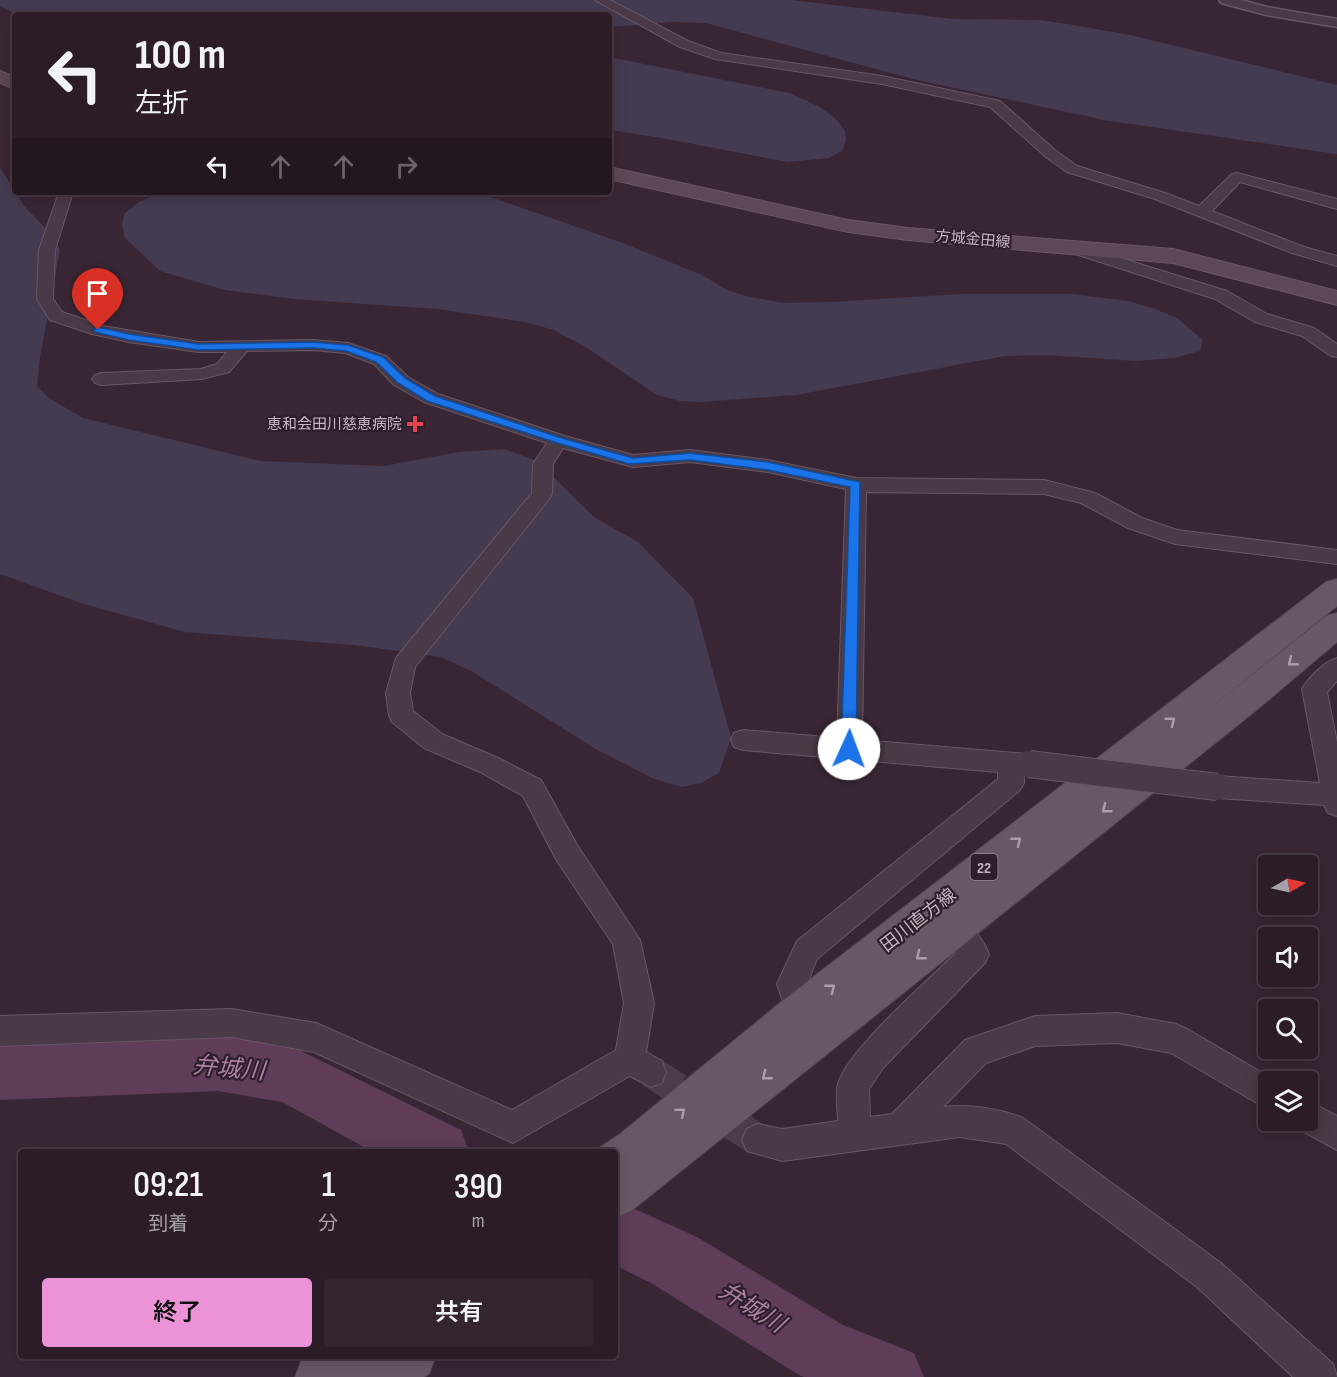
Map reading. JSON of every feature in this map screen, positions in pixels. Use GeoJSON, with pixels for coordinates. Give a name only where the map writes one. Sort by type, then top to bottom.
{"type":"FeatureCollection","features":[{"type":"Feature","properties":{"kind":"main road","name":"方城金田線"},"geometry":{"type":"LineString","coordinates":[[612,174],[848,226],[908,234],[1173,256],[1337,298]]}},
{"type":"Feature","properties":{"kind":"main road","name":"田川直方線"},"geometry":{"type":"LineString","coordinates":[[628,1169],[801,1012],[1337,590]]}},
{"type":"Feature","properties":{"kind":"main road","name":"田川直方線"},"geometry":{"type":"LineString","coordinates":[[628,1169],[954,929],[1247,699],[1337,624]]}},
{"type":"Feature","properties":{"kind":"main road"},"geometry":{"type":"LineString","coordinates":[[320,1377],[342,1359]]}},
{"type":"Feature","properties":{"kind":"main road"},"geometry":{"type":"LineString","coordinates":[[385,1377],[407,1359]]}},
{"type":"Feature","properties":{"kind":"street"},"geometry":{"type":"LineString","coordinates":[[601,0],[684,44],[719,56],[882,80],[970,97],[995,105],[1051,154],[1072,169],[1160,196],[1298,250],[1337,261]]}},
{"type":"Feature","properties":{"kind":"street"},"geometry":{"type":"LineString","coordinates":[[1226,0],[1266,11],[1337,23]]}},
{"type":"Feature","properties":{"kind":"street"},"geometry":{"type":"LineString","coordinates":[[1202,212],[1237,177],[1337,204]]}},
{"type":"Feature","properties":{"kind":"street"},"geometry":{"type":"LineString","coordinates":[[65,195],[46,249],[45,299],[56,316],[98,330],[199,347],[313,345],[348,348],[380,360],[401,381],[431,398],[558,440],[633,461],[690,456],[768,466],[856,485],[1044,487],[1088,498],[1136,523],[1175,537],[1337,557]]}},
{"type":"Feature","properties":{"kind":"street"},"geometry":{"type":"LineString","coordinates":[[1202,212],[1257,242],[1337,275]]}},
{"type":"Feature","properties":{"kind":"street"},"geometry":{"type":"LineString","coordinates":[[1072,248],[1221,295],[1261,318],[1308,332],[1337,352]]}},
{"type":"Feature","properties":{"kind":"street"},"geometry":{"type":"LineString","coordinates":[[101,379],[202,374],[223,368],[242,346]]}},
{"type":"Feature","properties":{"kind":"street"},"geometry":{"type":"LineString","coordinates":[[0,1031],[232,1023],[284,1032],[316,1038],[513,1127],[641,1066],[639,1003],[626,940],[567,853],[532,788],[489,765],[432,741],[401,715],[398,693],[404,664],[542,495],[543,464],[558,440]]}},
{"type":"Feature","properties":{"kind":"street"},"geometry":{"type":"LineString","coordinates":[[849,749],[856,485]]}},
{"type":"Feature","properties":{"kind":"street"},"geometry":{"type":"LineString","coordinates":[[743,740],[1020,763],[1216,787],[1336,798],[1314,689],[1337,667]]}},
{"type":"Feature","properties":{"kind":"street"},"geometry":{"type":"LineString","coordinates":[[801,1012],[792,984],[807,950],[1011,783],[1020,763]]}},
{"type":"Feature","properties":{"kind":"street"},"geometry":{"type":"LineString","coordinates":[[854,1135],[853,1085],[872,1057],[975,954],[954,929]]}},
{"type":"Feature","properties":{"kind":"street"},"geometry":{"type":"LineString","coordinates":[[900,1129],[976,1051],[1035,1031],[1117,1028],[1176,1039],[1258,1087]]}},
{"type":"Feature","properties":{"kind":"street"},"geometry":{"type":"LineString","coordinates":[[758,1140],[782,1145],[960,1121],[1012,1129],[1209,1275],[1320,1377]]}},
{"type":"Feature","properties":{"kind":"street"},"geometry":{"type":"LineString","coordinates":[[1318,1123],[1337,1134]]}},
{"type":"Feature","properties":{"kind":"shaded area"},"geometry":{"type":"Polygon","coordinates":[[[0,0],[791,0],[953,19],[1040,20],[1130,35],[1337,85],[1337,154],[1104,120],[913,79],[706,23],[672,22],[612,27],[612,12],[12,12],[0,6],[0,0]]]}},
{"type":"Feature","properties":{"kind":"shaded area"},"geometry":{"type":"Polygon","coordinates":[[[612,58],[789,93],[818,106],[835,118],[845,131],[846,140],[842,151],[829,158],[788,162],[612,130],[612,58]]]}},
{"type":"Feature","properties":{"kind":"shaded area"},"geometry":{"type":"Polygon","coordinates":[[[0,167],[12,186],[12,195],[17,195],[24,206],[54,237],[60,250],[40,357],[37,386],[49,398],[83,418],[260,461],[384,466],[459,452],[504,449],[537,461],[594,517],[638,542],[693,598],[731,738],[719,773],[701,783],[682,787],[652,778],[594,748],[473,672],[441,657],[355,645],[185,632],[84,604],[0,574],[0,167]]]}},
{"type":"Feature","properties":{"kind":"shaded area"},"geometry":{"type":"Polygon","coordinates":[[[156,195],[485,195],[620,242],[702,275],[725,289],[745,296],[783,303],[961,294],[1071,294],[1129,301],[1155,309],[1177,318],[1203,340],[1200,351],[1174,358],[1136,361],[1045,355],[1005,356],[796,395],[700,402],[680,401],[657,395],[589,349],[554,330],[525,322],[438,309],[294,299],[225,290],[160,271],[125,238],[122,224],[125,213],[139,202],[156,195]]]}},
{"type":"Feature","properties":{"kind":"waterway","name":"弁城川"},"geometry":{"type":"LineString","coordinates":[[0,1071],[218,1063],[289,1074],[398,1133],[433,1149]]}},
{"type":"Feature","properties":{"kind":"waterway","name":"弁城川"},"geometry":{"type":"LineString","coordinates":[[618,1233],[674,1260],[823,1351],[890,1377]]}},
{"type":"Feature","properties":{"kind":"tunnel"},"geometry":{"type":"LineString","coordinates":[[651,1072],[758,1140]]}},
{"type":"Feature","properties":{"kind":"place","name":"恵和会田川慈恵病院"},"geometry":{"type":"Point","coordinates":[415,424]}},
{"type":"Feature","properties":{"kind":"route"},"geometry":{"type":"LineString","coordinates":[[98,330],[199,347],[313,345],[348,348],[380,360],[401,381],[431,398],[558,440],[633,461],[690,456],[768,466],[856,485],[849,749]]}}]}
